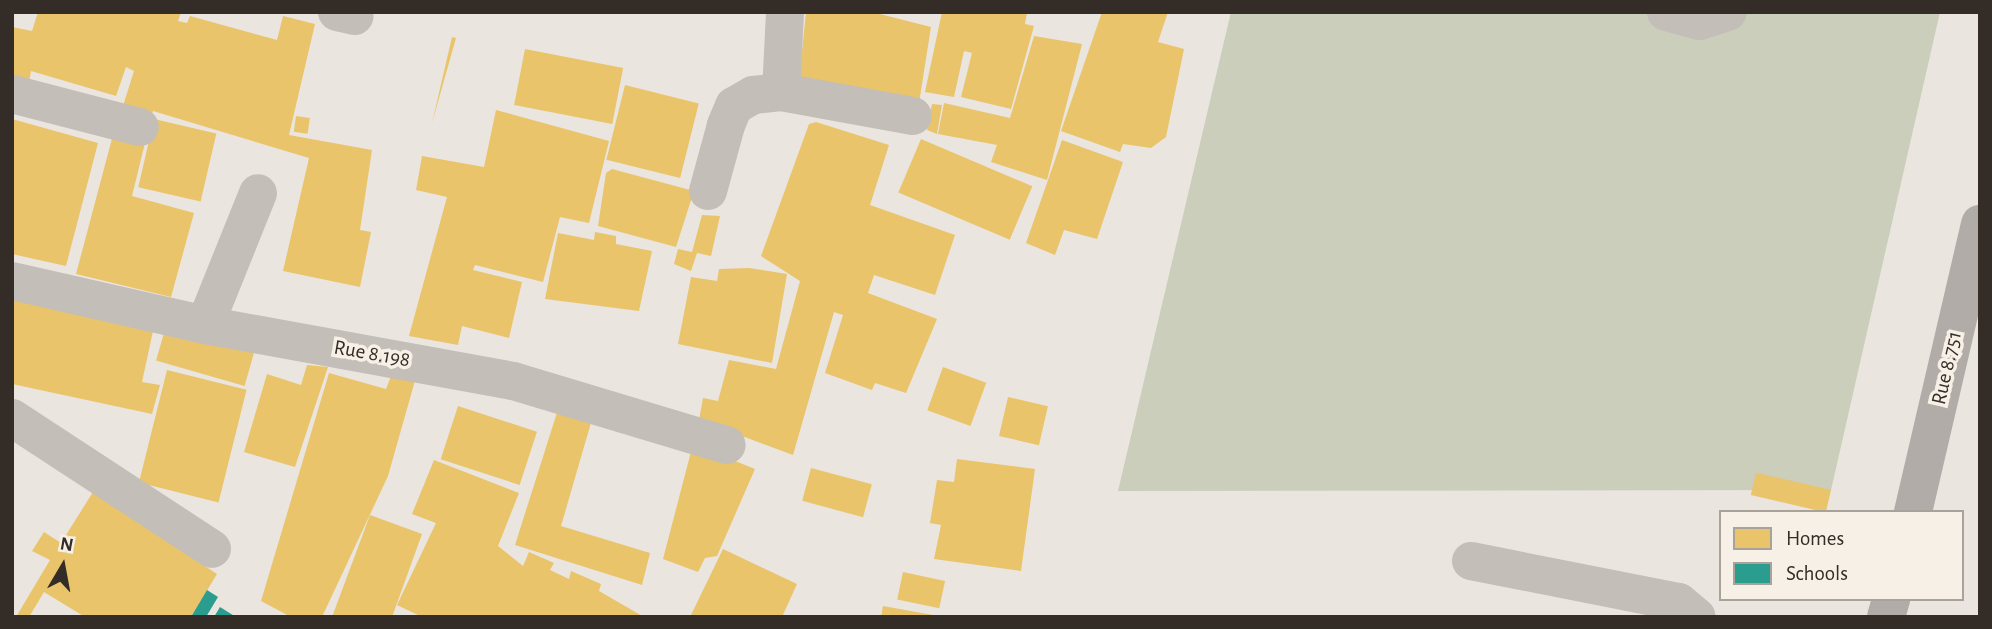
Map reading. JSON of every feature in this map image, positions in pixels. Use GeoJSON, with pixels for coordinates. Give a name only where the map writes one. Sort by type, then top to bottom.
{"type":"FeatureCollection","features":[{"type":"Feature","properties":{"kind":"main road","name":"Rue 8.751"},"geometry":{"type":"LineString","coordinates":[[1913,510],[1977,247]]}},
{"type":"Feature","properties":{"kind":"street"},"geometry":{"type":"LineString","coordinates":[[781,92],[785,12]]}},
{"type":"Feature","properties":{"kind":"street"},"geometry":{"type":"LineString","coordinates":[[1666,12],[1700,21],[1728,12]]}},
{"type":"Feature","properties":{"kind":"street"},"geometry":{"type":"LineString","coordinates":[[708,191],[734,106],[753,95],[781,92],[913,116]]}},
{"type":"Feature","properties":{"kind":"street"},"geometry":{"type":"LineString","coordinates":[[12,94],[140,127]]}},
{"type":"Feature","properties":{"kind":"street"},"geometry":{"type":"LineString","coordinates":[[205,325],[258,193]]}},
{"type":"Feature","properties":{"kind":"street","name":"Rue 8.198"},"geometry":{"type":"LineString","coordinates":[[12,281],[205,325],[513,381],[727,445]]}},
{"type":"Feature","properties":{"kind":"street"},"geometry":{"type":"LineString","coordinates":[[12,418],[212,549]]}},
{"type":"Feature","properties":{"kind":"street"},"geometry":{"type":"LineString","coordinates":[[1471,561],[1679,602],[1698,617]]}},
{"type":"Feature","properties":{"kind":"green space"},"geometry":{"type":"Polygon","coordinates":[[[1231,12],[1940,12],[1831,490],[1118,491],[1231,12]]]}},
{"type":"Feature","properties":{"kind":"building: Homes"},"geometry":{"type":"Polygon","coordinates":[[[38,12],[181,12],[178,21],[187,23],[190,16],[277,40],[283,16],[315,24],[289,135],[372,150],[360,230],[371,232],[360,287],[283,271],[309,158],[153,111],[151,117],[122,109],[134,71],[126,67],[116,96],[31,71],[29,83],[12,79],[12,27],[32,31],[38,12]]]}},
{"type":"Feature","properties":{"kind":"building: Homes"},"geometry":{"type":"Polygon","coordinates":[[[806,12],[872,12],[931,27],[919,103],[799,82],[806,12]]]}},
{"type":"Feature","properties":{"kind":"building: Homes"},"geometry":{"type":"Polygon","coordinates":[[[942,12],[1027,12],[1025,24],[1034,26],[1011,109],[961,97],[972,53],[964,51],[954,97],[925,92],[942,12]]]}},
{"type":"Feature","properties":{"kind":"building: Homes"},"geometry":{"type":"Polygon","coordinates":[[[1102,12],[1168,12],[1158,42],[1184,49],[1166,137],[1151,148],[1123,144],[1120,152],[1061,131],[1102,12]]]}},
{"type":"Feature","properties":{"kind":"building: Homes"},"geometry":{"type":"Polygon","coordinates":[[[1034,36],[1082,44],[1047,180],[991,162],[997,145],[938,134],[944,103],[1010,118],[1034,36]]]}},
{"type":"Feature","properties":{"kind":"building: Homes"},"geometry":{"type":"Polygon","coordinates":[[[452,37],[456,38],[432,123],[452,37]]]}},
{"type":"Feature","properties":{"kind":"building: Homes"},"geometry":{"type":"Polygon","coordinates":[[[525,49],[623,68],[612,124],[514,105],[525,49]]]}},
{"type":"Feature","properties":{"kind":"building: Homes"},"geometry":{"type":"Polygon","coordinates":[[[625,85],[699,103],[680,178],[606,160],[625,85]]]}},
{"type":"Feature","properties":{"kind":"building: Homes"},"geometry":{"type":"Polygon","coordinates":[[[932,104],[942,105],[937,134],[927,130],[932,104]]]}},
{"type":"Feature","properties":{"kind":"building: Homes"},"geometry":{"type":"Polygon","coordinates":[[[496,110],[609,141],[589,223],[560,217],[543,282],[475,265],[473,270],[522,282],[509,338],[462,326],[458,345],[409,336],[447,197],[416,190],[422,156],[484,167],[496,110]]]}},
{"type":"Feature","properties":{"kind":"building: Homes"},"geometry":{"type":"Polygon","coordinates":[[[296,116],[310,118],[308,134],[294,132],[296,116]]]}},
{"type":"Feature","properties":{"kind":"building: Homes"},"geometry":{"type":"Polygon","coordinates":[[[12,119],[98,143],[66,266],[12,254],[12,119]]]}},
{"type":"Feature","properties":{"kind":"building: Homes"},"geometry":{"type":"Polygon","coordinates":[[[154,119],[216,133],[201,202],[138,187],[154,119]]]}},
{"type":"Feature","properties":{"kind":"building: Homes"},"geometry":{"type":"Polygon","coordinates":[[[816,122],[889,145],[870,205],[955,235],[935,295],[874,275],[868,293],[937,319],[906,393],[875,383],[872,390],[825,373],[843,315],[834,312],[793,455],[699,420],[703,398],[718,401],[729,360],[776,369],[800,281],[761,256],[809,124],[816,122]]]}},
{"type":"Feature","properties":{"kind":"building: Homes"},"geometry":{"type":"Polygon","coordinates":[[[114,131],[146,139],[132,196],[194,213],[171,297],[76,274],[114,131]]]}},
{"type":"Feature","properties":{"kind":"building: Homes"},"geometry":{"type":"Polygon","coordinates":[[[921,139],[1032,186],[1010,240],[898,192],[921,139]]]}},
{"type":"Feature","properties":{"kind":"building: Homes"},"geometry":{"type":"Polygon","coordinates":[[[1062,140],[1123,162],[1097,239],[1064,230],[1055,255],[1026,243],[1062,140]]]}},
{"type":"Feature","properties":{"kind":"building: Homes"},"geometry":{"type":"Polygon","coordinates":[[[612,169],[694,191],[676,247],[598,226],[606,173],[612,169]]]}},
{"type":"Feature","properties":{"kind":"building: Homes"},"geometry":{"type":"Polygon","coordinates":[[[702,215],[720,216],[711,256],[697,253],[691,271],[674,264],[678,249],[692,252],[702,215]]]}},
{"type":"Feature","properties":{"kind":"building: Homes"},"geometry":{"type":"Polygon","coordinates":[[[595,232],[616,236],[616,244],[652,251],[639,311],[545,299],[558,233],[594,240],[595,232]]]}},
{"type":"Feature","properties":{"kind":"building: Homes"},"geometry":{"type":"Polygon","coordinates":[[[749,268],[787,274],[772,363],[678,344],[691,277],[717,281],[719,269],[749,268]]]}},
{"type":"Feature","properties":{"kind":"building: Homes"},"geometry":{"type":"Polygon","coordinates":[[[12,299],[153,331],[142,382],[160,385],[152,414],[12,384],[12,299]]]}},
{"type":"Feature","properties":{"kind":"building: Homes"},"geometry":{"type":"Polygon","coordinates":[[[166,326],[254,351],[245,386],[156,361],[166,326]]]}},
{"type":"Feature","properties":{"kind":"building: Homes"},"geometry":{"type":"Polygon","coordinates":[[[307,365],[328,367],[295,467],[244,452],[267,374],[301,385],[307,365]]]}},
{"type":"Feature","properties":{"kind":"building: Homes"},"geometry":{"type":"Polygon","coordinates":[[[943,367],[986,383],[970,426],[927,410],[943,367]]]}},
{"type":"Feature","properties":{"kind":"building: Homes"},"geometry":{"type":"Polygon","coordinates":[[[394,368],[418,370],[388,476],[322,617],[291,617],[261,601],[329,373],[386,389],[394,368]]]}},
{"type":"Feature","properties":{"kind":"building: Homes"},"geometry":{"type":"Polygon","coordinates":[[[167,370],[247,390],[219,502],[139,483],[167,370]]]}},
{"type":"Feature","properties":{"kind":"building: Homes"},"geometry":{"type":"Polygon","coordinates":[[[1008,397],[1048,406],[1039,445],[999,436],[1008,397]]]}},
{"type":"Feature","properties":{"kind":"building: Homes"},"geometry":{"type":"Polygon","coordinates":[[[561,400],[595,409],[561,526],[650,553],[642,585],[515,545],[561,400]]]}},
{"type":"Feature","properties":{"kind":"building: Homes"},"geometry":{"type":"Polygon","coordinates":[[[458,406],[537,432],[520,485],[441,459],[458,406]]]}},
{"type":"Feature","properties":{"kind":"building: Homes"},"geometry":{"type":"Polygon","coordinates":[[[693,444],[755,469],[717,556],[705,558],[698,572],[663,559],[693,444]]]}},
{"type":"Feature","properties":{"kind":"building: Homes"},"geometry":{"type":"Polygon","coordinates":[[[957,459],[1035,469],[1021,571],[934,559],[941,525],[930,523],[937,480],[954,482],[957,459]]]}},
{"type":"Feature","properties":{"kind":"building: Homes"},"geometry":{"type":"Polygon","coordinates":[[[434,460],[519,493],[498,546],[523,566],[529,552],[554,563],[550,570],[569,579],[571,571],[601,584],[599,591],[644,617],[422,617],[397,605],[436,523],[412,514],[434,460]]]}},
{"type":"Feature","properties":{"kind":"building: Homes"},"geometry":{"type":"Polygon","coordinates":[[[811,468],[872,484],[863,517],[802,501],[811,468]]]}},
{"type":"Feature","properties":{"kind":"building: Homes"},"geometry":{"type":"Polygon","coordinates":[[[1756,473],[1831,490],[1826,510],[1815,510],[1751,495],[1756,473]]]}},
{"type":"Feature","properties":{"kind":"building: Homes"},"geometry":{"type":"Polygon","coordinates":[[[93,492],[217,574],[191,617],[85,617],[44,592],[29,617],[16,617],[50,560],[32,551],[44,532],[61,543],[93,492]]]}},
{"type":"Feature","properties":{"kind":"building: Homes"},"geometry":{"type":"Polygon","coordinates":[[[370,515],[422,534],[392,617],[332,617],[370,515]]]}},
{"type":"Feature","properties":{"kind":"building: Homes"},"geometry":{"type":"Polygon","coordinates":[[[723,549],[797,584],[782,617],[691,615],[723,549]]]}},
{"type":"Feature","properties":{"kind":"building: Homes"},"geometry":{"type":"Polygon","coordinates":[[[903,572],[945,581],[939,608],[897,599],[903,572]]]}},
{"type":"Feature","properties":{"kind":"building: Homes"},"geometry":{"type":"Polygon","coordinates":[[[883,606],[933,615],[933,617],[881,617],[883,606]]]}},
{"type":"Feature","properties":{"kind":"building: Schools"},"geometry":{"type":"Polygon","coordinates":[[[207,590],[218,597],[206,617],[191,617],[207,590]]]}},
{"type":"Feature","properties":{"kind":"building: Schools"},"geometry":{"type":"Polygon","coordinates":[[[220,607],[236,617],[214,617],[220,607]]]}}]}
